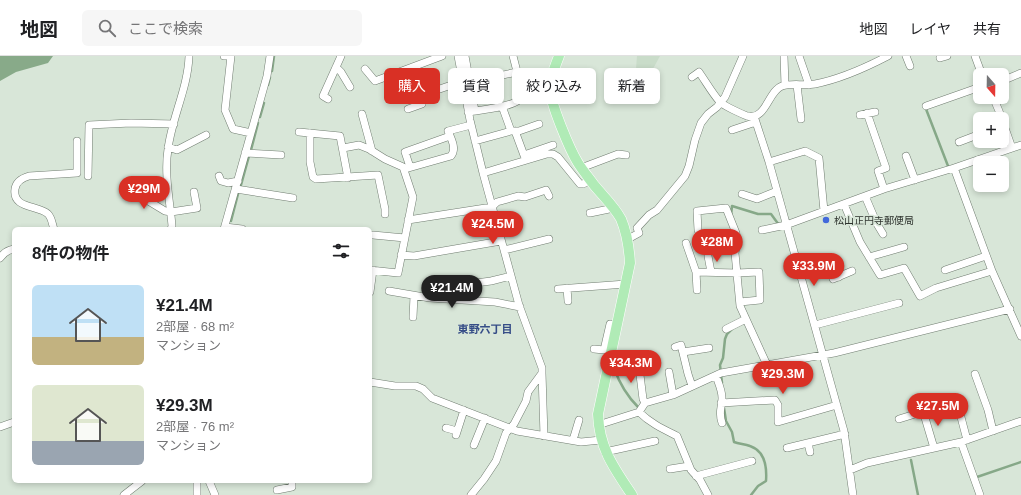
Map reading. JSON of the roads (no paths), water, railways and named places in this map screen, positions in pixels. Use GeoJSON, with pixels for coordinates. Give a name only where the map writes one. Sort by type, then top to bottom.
{"type":"FeatureCollection","features":[{"type":"Feature","properties":{"kind":"main road"},"geometry":{"type":"LineString","coordinates":[[559,56],[551,77],[550,89],[552,99],[571,149],[581,168],[614,208],[620,218],[628,239],[630,263],[598,414],[598,425],[605,452],[628,494]]}},
{"type":"Feature","properties":{"kind":"street"},"geometry":{"type":"LineString","coordinates":[[171,227],[167,167],[168,147],[186,79],[189,56]]}},
{"type":"Feature","properties":{"kind":"street"},"geometry":{"type":"LineString","coordinates":[[224,56],[230,56],[225,110],[233,129],[251,133]]}},
{"type":"Feature","properties":{"kind":"street"},"geometry":{"type":"LineString","coordinates":[[225,227],[267,76],[270,56]]}},
{"type":"Feature","properties":{"kind":"street"},"geometry":{"type":"LineString","coordinates":[[328,99],[323,96],[341,56]]}},
{"type":"Feature","properties":{"kind":"street"},"geometry":{"type":"LineString","coordinates":[[365,69],[375,81],[442,56]]}},
{"type":"Feature","properties":{"kind":"street"},"geometry":{"type":"LineString","coordinates":[[458,56],[462,68]]}},
{"type":"Feature","properties":{"kind":"street"},"geometry":{"type":"LineString","coordinates":[[465,56],[465,68]]}},
{"type":"Feature","properties":{"kind":"street"},"geometry":{"type":"LineString","coordinates":[[512,56],[516,68]]}},
{"type":"Feature","properties":{"kind":"street"},"geometry":{"type":"LineString","coordinates":[[628,239],[639,233],[637,228],[649,215],[657,210],[685,176],[701,123],[725,97],[743,56]]}},
{"type":"Feature","properties":{"kind":"street"},"geometry":{"type":"LineString","coordinates":[[784,56],[785,85]]}},
{"type":"Feature","properties":{"kind":"street"},"geometry":{"type":"LineString","coordinates":[[799,56],[809,85]]}},
{"type":"Feature","properties":{"kind":"street"},"geometry":{"type":"LineString","coordinates":[[732,130],[755,119],[776,89],[785,85],[809,85],[833,80],[869,67],[874,59],[888,56]]}},
{"type":"Feature","properties":{"kind":"street"},"geometry":{"type":"LineString","coordinates":[[906,56],[910,66]]}},
{"type":"Feature","properties":{"kind":"street"},"geometry":{"type":"LineString","coordinates":[[975,56],[979,68]]}},
{"type":"Feature","properties":{"kind":"street"},"geometry":{"type":"LineString","coordinates":[[336,67],[342,72],[350,87]]}},
{"type":"Feature","properties":{"kind":"street"},"geometry":{"type":"LineString","coordinates":[[692,77],[699,72],[721,102],[755,119],[845,434],[853,495]]}},
{"type":"Feature","properties":{"kind":"street"},"geometry":{"type":"LineString","coordinates":[[1009,77],[1021,73]]}},
{"type":"Feature","properties":{"kind":"street"},"geometry":{"type":"LineString","coordinates":[[797,85],[801,120]]}},
{"type":"Feature","properties":{"kind":"street"},"geometry":{"type":"LineString","coordinates":[[408,109],[422,104],[424,97],[431,92],[448,87]]}},
{"type":"Feature","properties":{"kind":"street"},"geometry":{"type":"LineString","coordinates":[[926,106],[973,89]]}},
{"type":"Feature","properties":{"kind":"street"},"geometry":{"type":"LineString","coordinates":[[472,111],[512,103]]}},
{"type":"Feature","properties":{"kind":"street"},"geometry":{"type":"LineString","coordinates":[[471,104],[472,111],[471,124],[501,241],[520,307],[542,368],[544,436]]}},
{"type":"Feature","properties":{"kind":"street"},"geometry":{"type":"LineString","coordinates":[[502,106],[525,157]]}},
{"type":"Feature","properties":{"kind":"street"},"geometry":{"type":"LineString","coordinates":[[875,112],[864,114],[877,142],[886,168],[878,171],[884,189]]}},
{"type":"Feature","properties":{"kind":"street"},"geometry":{"type":"LineString","coordinates":[[362,114],[372,151]]}},
{"type":"Feature","properties":{"kind":"street"},"geometry":{"type":"LineString","coordinates":[[88,176],[88,125],[156,123],[174,124]]}},
{"type":"Feature","properties":{"kind":"street"},"geometry":{"type":"LineString","coordinates":[[343,148],[359,146],[407,168],[451,156],[454,153],[454,149],[448,131],[471,124]]}},
{"type":"Feature","properties":{"kind":"street"},"geometry":{"type":"LineString","coordinates":[[475,141],[539,124]]}},
{"type":"Feature","properties":{"kind":"street"},"geometry":{"type":"LineString","coordinates":[[299,132],[340,136],[348,178]]}},
{"type":"Feature","properties":{"kind":"street"},"geometry":{"type":"LineString","coordinates":[[310,133],[310,162],[313,177],[316,179],[378,175],[385,214]]}},
{"type":"Feature","properties":{"kind":"street"},"geometry":{"type":"LineString","coordinates":[[168,147],[177,150],[206,135]]}},
{"type":"Feature","properties":{"kind":"street"},"geometry":{"type":"LineString","coordinates":[[372,270],[398,273],[413,197],[405,152],[450,136]]}},
{"type":"Feature","properties":{"kind":"street"},"geometry":{"type":"LineString","coordinates":[[959,142],[973,137]]}},
{"type":"Feature","properties":{"kind":"street"},"geometry":{"type":"LineString","coordinates":[[877,142],[886,139]]}},
{"type":"Feature","properties":{"kind":"street"},"geometry":{"type":"LineString","coordinates":[[53,227],[48,214],[41,210],[26,206],[17,199],[15,188],[23,178],[29,176],[77,173],[77,140]]}},
{"type":"Feature","properties":{"kind":"street"},"geometry":{"type":"LineString","coordinates":[[1009,141],[1012,148]]}},
{"type":"Feature","properties":{"kind":"street"},"geometry":{"type":"LineString","coordinates":[[483,173],[553,145]]}},
{"type":"Feature","properties":{"kind":"street"},"geometry":{"type":"LineString","coordinates":[[762,230],[786,225],[884,189],[954,168],[1021,145]]}},
{"type":"Feature","properties":{"kind":"street"},"geometry":{"type":"LineString","coordinates":[[768,162],[805,152],[819,158],[824,211]]}},
{"type":"Feature","properties":{"kind":"street"},"geometry":{"type":"LineString","coordinates":[[245,153],[281,155]]}},
{"type":"Feature","properties":{"kind":"street"},"geometry":{"type":"LineString","coordinates":[[525,157],[553,154],[561,160],[580,184],[590,180]]}},
{"type":"Feature","properties":{"kind":"street"},"geometry":{"type":"LineString","coordinates":[[581,168],[618,154],[626,155]]}},
{"type":"Feature","properties":{"kind":"street"},"geometry":{"type":"LineString","coordinates":[[906,156],[915,180]]}},
{"type":"Feature","properties":{"kind":"street"},"geometry":{"type":"LineString","coordinates":[[954,168],[986,256],[1021,336]]}},
{"type":"Feature","properties":{"kind":"street"},"geometry":{"type":"LineString","coordinates":[[219,176],[221,181],[228,183],[238,181]]}},
{"type":"Feature","properties":{"kind":"street"},"geometry":{"type":"LineString","coordinates":[[127,188],[160,209],[171,212],[197,208],[194,192]]}},
{"type":"Feature","properties":{"kind":"street"},"geometry":{"type":"LineString","coordinates":[[236,189],[293,198]]}},
{"type":"Feature","properties":{"kind":"street"},"geometry":{"type":"LineString","coordinates":[[408,220],[492,207],[497,202],[546,190],[549,196]]}},
{"type":"Feature","properties":{"kind":"street"},"geometry":{"type":"LineString","coordinates":[[742,194],[756,199],[776,191]]}},
{"type":"Feature","properties":{"kind":"street"},"geometry":{"type":"LineString","coordinates":[[865,196],[883,234]]}},
{"type":"Feature","properties":{"kind":"street"},"geometry":{"type":"LineString","coordinates":[[844,204],[860,242],[880,275],[904,268],[920,296],[936,288],[992,271]]}},
{"type":"Feature","properties":{"kind":"street"},"geometry":{"type":"LineString","coordinates":[[590,214],[614,208]]}},
{"type":"Feature","properties":{"kind":"street"},"geometry":{"type":"LineString","coordinates":[[698,230],[697,212],[726,208],[736,233],[737,241],[734,253],[740,306],[766,365]]}},
{"type":"Feature","properties":{"kind":"street"},"geometry":{"type":"LineString","coordinates":[[373,235],[405,238]]}},
{"type":"Feature","properties":{"kind":"street"},"geometry":{"type":"LineString","coordinates":[[504,250],[549,239]]}},
{"type":"Feature","properties":{"kind":"street"},"geometry":{"type":"LineString","coordinates":[[401,255],[414,256],[501,241]]}},
{"type":"Feature","properties":{"kind":"street"},"geometry":{"type":"LineString","coordinates":[[869,257],[901,248],[895,241]]}},
{"type":"Feature","properties":{"kind":"street"},"geometry":{"type":"LineString","coordinates":[[686,243],[696,272],[697,290]]}},
{"type":"Feature","properties":{"kind":"street"},"geometry":{"type":"LineString","coordinates":[[0,258],[3,253],[12,249]]}},
{"type":"Feature","properties":{"kind":"street"},"geometry":{"type":"LineString","coordinates":[[708,256],[711,272]]}},
{"type":"Feature","properties":{"kind":"street"},"geometry":{"type":"LineString","coordinates":[[945,270],[986,256]]}},
{"type":"Feature","properties":{"kind":"street"},"geometry":{"type":"LineString","coordinates":[[798,268],[827,257],[830,260],[836,278],[852,271]]}},
{"type":"Feature","properties":{"kind":"street"},"geometry":{"type":"LineString","coordinates":[[696,272],[737,274],[759,272],[760,300],[740,302]]}},
{"type":"Feature","properties":{"kind":"street"},"geometry":{"type":"LineString","coordinates":[[445,287],[491,281],[511,276]]}},
{"type":"Feature","properties":{"kind":"street"},"geometry":{"type":"LineString","coordinates":[[558,288],[626,284]]}},
{"type":"Feature","properties":{"kind":"street"},"geometry":{"type":"LineString","coordinates":[[567,288],[568,301]]}},
{"type":"Feature","properties":{"kind":"street"},"geometry":{"type":"LineString","coordinates":[[389,291],[430,298],[495,302],[520,307]]}},
{"type":"Feature","properties":{"kind":"street"},"geometry":{"type":"LineString","coordinates":[[413,317],[414,296]]}},
{"type":"Feature","properties":{"kind":"street"},"geometry":{"type":"LineString","coordinates":[[815,325],[899,303]]}},
{"type":"Feature","properties":{"kind":"street"},"geometry":{"type":"LineString","coordinates":[[598,425],[639,412],[645,403],[673,395],[721,373],[834,353],[1010,309]]}},
{"type":"Feature","properties":{"kind":"street"},"geometry":{"type":"LineString","coordinates":[[726,329],[746,319]]}},
{"type":"Feature","properties":{"kind":"street"},"geometry":{"type":"LineString","coordinates":[[594,349],[604,350],[610,324],[617,325]]}},
{"type":"Feature","properties":{"kind":"street"},"geometry":{"type":"LineString","coordinates":[[675,347],[681,345],[692,386]]}},
{"type":"Feature","properties":{"kind":"street"},"geometry":{"type":"LineString","coordinates":[[683,352],[709,348]]}},
{"type":"Feature","properties":{"kind":"street"},"geometry":{"type":"LineString","coordinates":[[638,359],[645,403]]}},
{"type":"Feature","properties":{"kind":"street"},"geometry":{"type":"LineString","coordinates":[[471,495],[496,461],[506,433],[514,424],[526,401],[528,392],[542,372]]}},
{"type":"Feature","properties":{"kind":"street"},"geometry":{"type":"LineString","coordinates":[[670,372],[673,395]]}},
{"type":"Feature","properties":{"kind":"street"},"geometry":{"type":"LineString","coordinates":[[716,376],[722,397],[720,416],[722,423]]}},
{"type":"Feature","properties":{"kind":"street"},"geometry":{"type":"LineString","coordinates":[[970,382],[977,377],[993,431]]}},
{"type":"Feature","properties":{"kind":"street"},"geometry":{"type":"LineString","coordinates":[[372,382],[395,386],[416,386],[423,389],[432,398],[517,431],[572,440],[591,442],[601,440]]}},
{"type":"Feature","properties":{"kind":"street"},"geometry":{"type":"LineString","coordinates":[[721,403],[775,400],[778,405],[778,422],[837,405]]}},
{"type":"Feature","properties":{"kind":"street"},"geometry":{"type":"LineString","coordinates":[[957,402],[964,441],[980,495]]}},
{"type":"Feature","properties":{"kind":"street"},"geometry":{"type":"LineString","coordinates":[[899,419],[941,406]]}},
{"type":"Feature","properties":{"kind":"street"},"geometry":{"type":"LineString","coordinates":[[446,428],[457,433],[464,410]]}},
{"type":"Feature","properties":{"kind":"street"},"geometry":{"type":"LineString","coordinates":[[923,411],[934,448]]}},
{"type":"Feature","properties":{"kind":"street"},"geometry":{"type":"LineString","coordinates":[[639,412],[664,430],[677,436],[689,466],[700,480],[708,495]]}},
{"type":"Feature","properties":{"kind":"street"},"geometry":{"type":"LineString","coordinates":[[474,445],[485,418]]}},
{"type":"Feature","properties":{"kind":"street"},"geometry":{"type":"LineString","coordinates":[[572,440],[579,420]]}},
{"type":"Feature","properties":{"kind":"street"},"geometry":{"type":"LineString","coordinates":[[850,470],[867,463],[964,441],[1021,421]]}},
{"type":"Feature","properties":{"kind":"street"},"geometry":{"type":"LineString","coordinates":[[0,427],[12,423]]}},
{"type":"Feature","properties":{"kind":"street"},"geometry":{"type":"LineString","coordinates":[[787,448],[845,434]]}},
{"type":"Feature","properties":{"kind":"street"},"geometry":{"type":"LineString","coordinates":[[605,452],[655,441]]}},
{"type":"Feature","properties":{"kind":"street"},"geometry":{"type":"LineString","coordinates":[[808,443],[810,452]]}},
{"type":"Feature","properties":{"kind":"street"},"geometry":{"type":"LineString","coordinates":[[696,476],[749,465]]}},
{"type":"Feature","properties":{"kind":"street"},"geometry":{"type":"LineString","coordinates":[[670,469],[689,466]]}},
{"type":"Feature","properties":{"kind":"street"},"geometry":{"type":"LineString","coordinates":[[124,495],[139,483]]}},
{"type":"Feature","properties":{"kind":"street"},"geometry":{"type":"LineString","coordinates":[[197,495],[198,483]]}},
{"type":"Feature","properties":{"kind":"street"},"geometry":{"type":"LineString","coordinates":[[210,483],[215,495]]}},
{"type":"Feature","properties":{"kind":"street"},"geometry":{"type":"LineString","coordinates":[[276,490],[292,487],[292,483]]}},
{"type":"Feature","properties":{"kind":"waterway"},"geometry":{"type":"LineString","coordinates":[[272,71],[274,56]]}},
{"type":"Feature","properties":{"kind":"waterway"},"geometry":{"type":"LineString","coordinates":[[268,85],[270,77]]}},
{"type":"Feature","properties":{"kind":"waterway"},"geometry":{"type":"LineString","coordinates":[[260,117],[264,103]]}},
{"type":"Feature","properties":{"kind":"waterway"},"geometry":{"type":"LineString","coordinates":[[926,109],[948,166]]}},
{"type":"Feature","properties":{"kind":"waterway"},"geometry":{"type":"LineString","coordinates":[[251,150],[258,123]]}},
{"type":"Feature","properties":{"kind":"waterway"},"geometry":{"type":"LineString","coordinates":[[241,185],[249,156]]}},
{"type":"Feature","properties":{"kind":"waterway"},"geometry":{"type":"LineString","coordinates":[[231,221],[238,194]]}},
{"type":"Feature","properties":{"kind":"waterway"},"geometry":{"type":"LineString","coordinates":[[731,216],[732,206],[758,214],[771,214],[779,225]]}},
{"type":"Feature","properties":{"kind":"waterway"},"geometry":{"type":"LineString","coordinates":[[722,383],[720,365],[723,358],[725,339],[727,334],[732,329]]}},
{"type":"Feature","properties":{"kind":"waterway"},"geometry":{"type":"LineString","coordinates":[[614,368],[624,389],[638,407]]}},
{"type":"Feature","properties":{"kind":"waterway"},"geometry":{"type":"LineString","coordinates":[[724,408],[726,421],[732,432],[734,442],[755,448],[764,460],[766,481],[758,486],[751,495]]}},
{"type":"Feature","properties":{"kind":"waterway"},"geometry":{"type":"LineString","coordinates":[[911,460],[918,495]]}},
{"type":"Feature","properties":{"kind":"waterway"},"geometry":{"type":"LineString","coordinates":[[977,477],[1021,462]]}},
{"type":"Feature","properties":{"kind":"place","name":"松山正円寺郵便局"},"geometry":{"type":"Point","coordinates":[826,220]}},
{"type":"Feature","properties":{"kind":"district","name":"東野六丁目"},"geometry":{"type":"Point","coordinates":[485,329]}}]}
